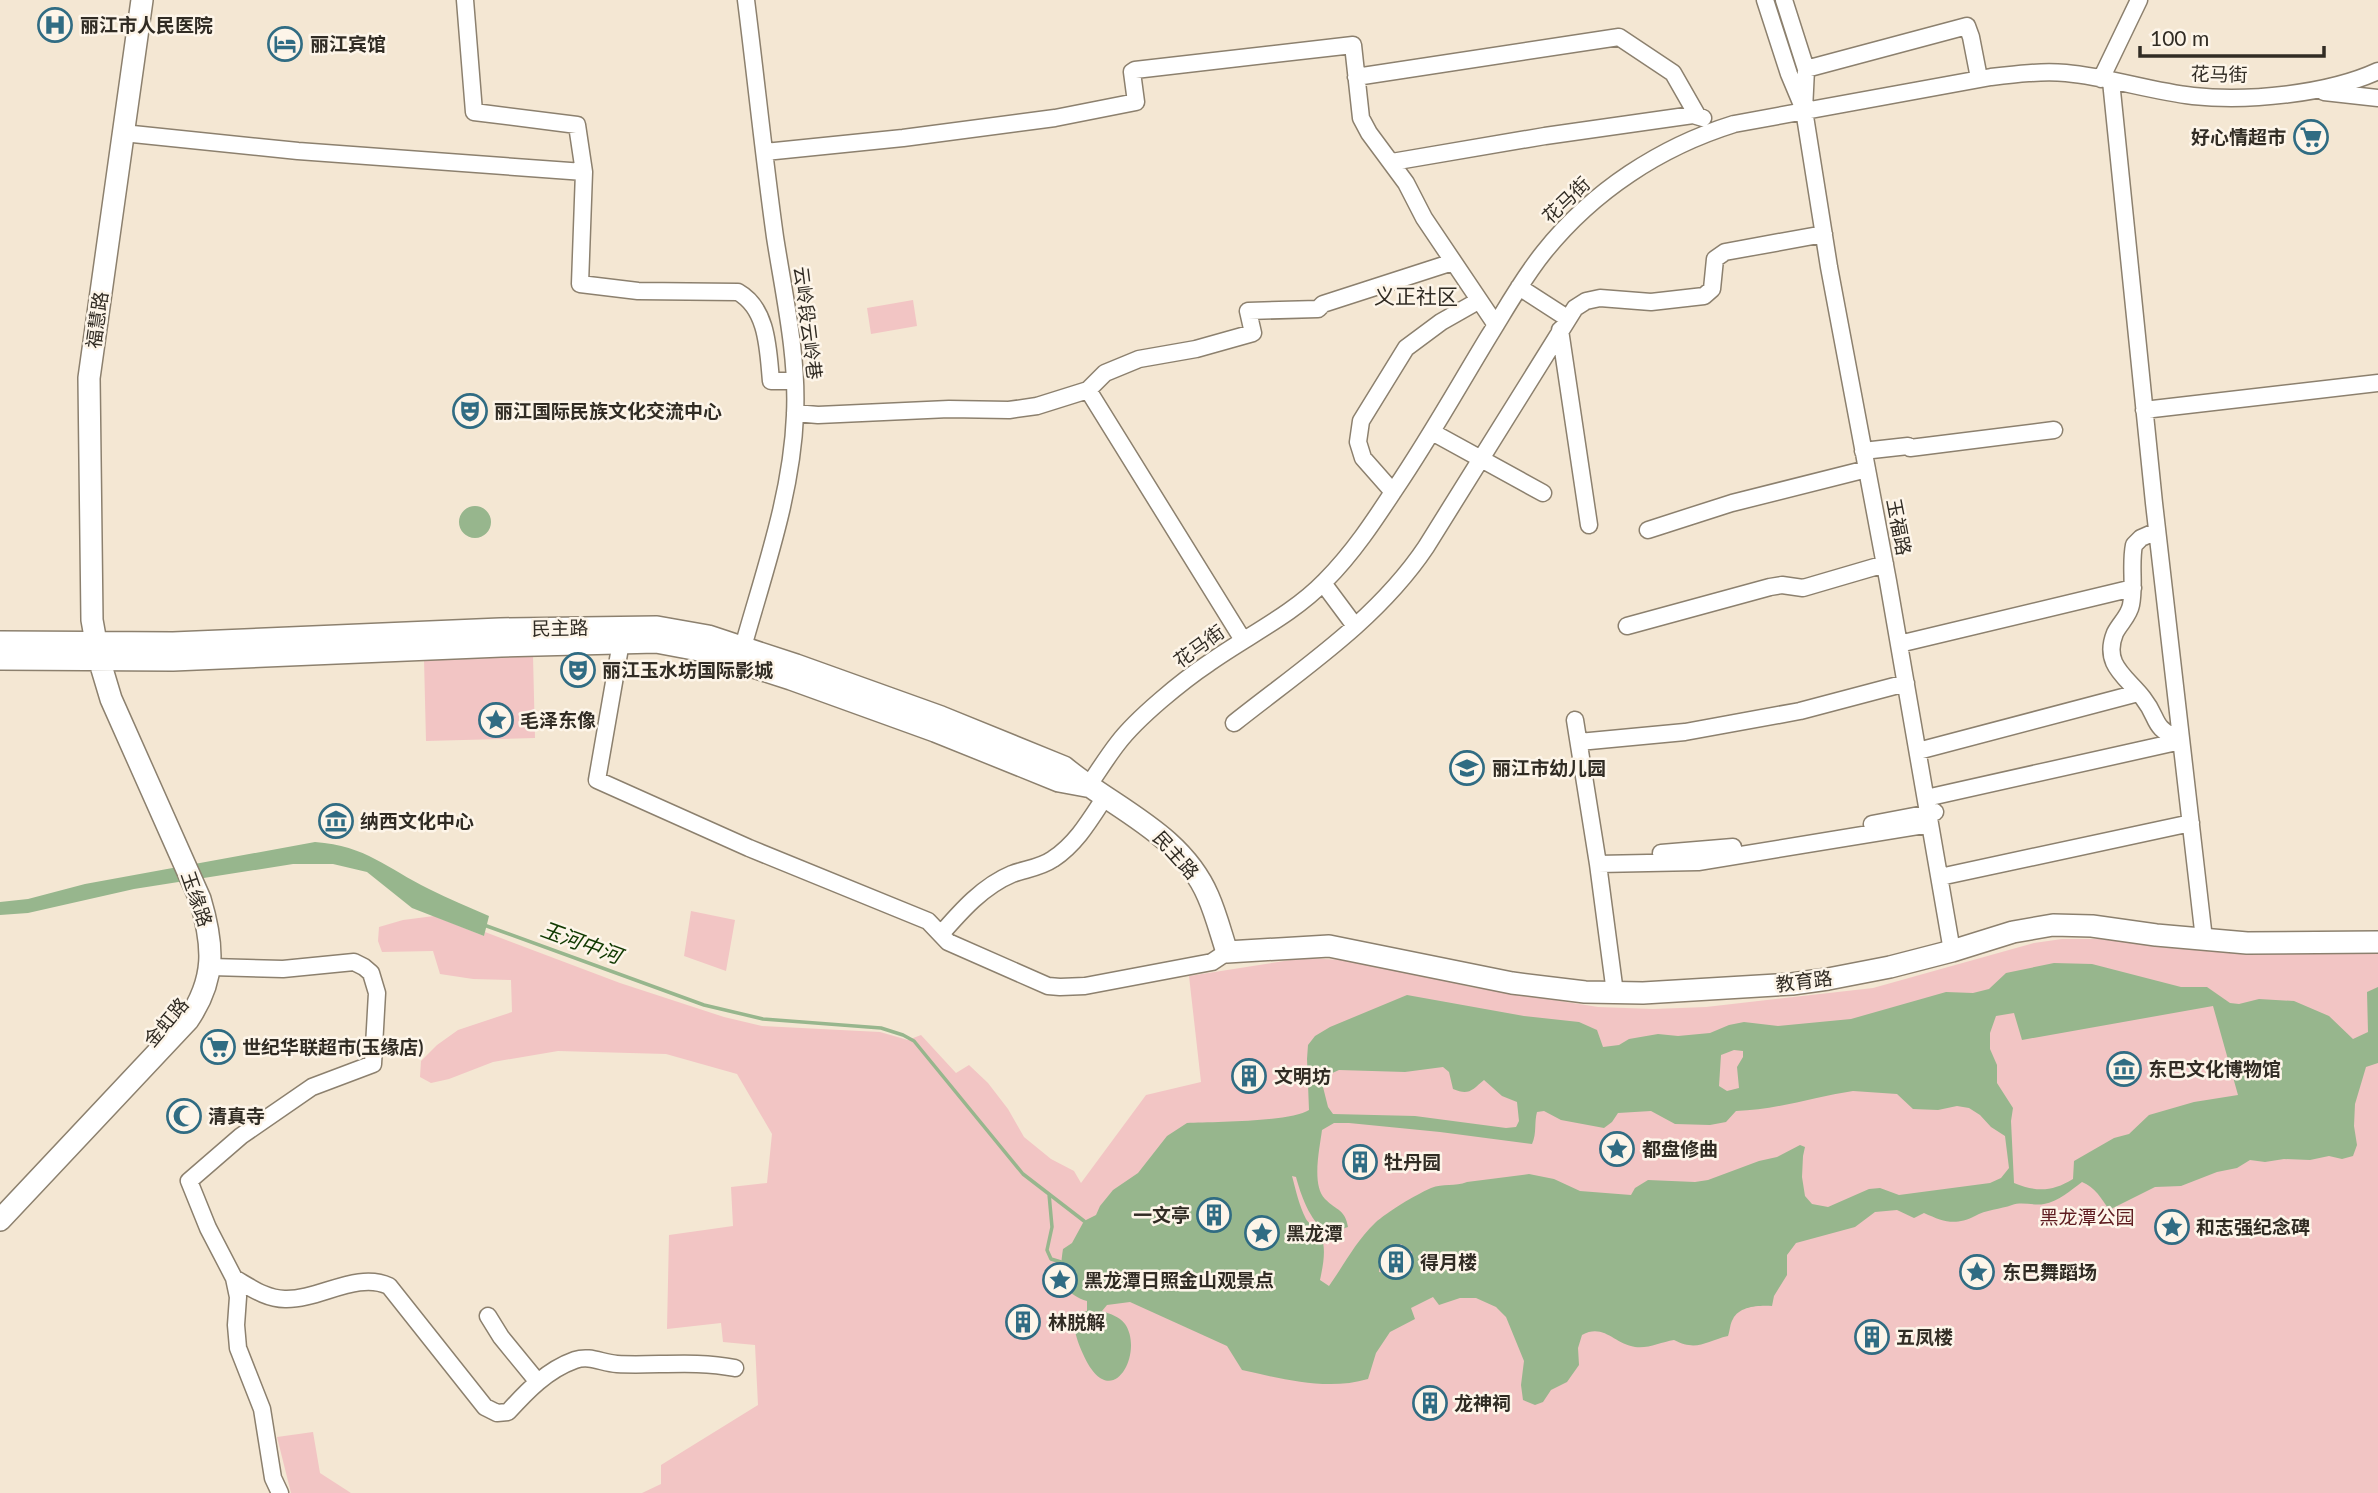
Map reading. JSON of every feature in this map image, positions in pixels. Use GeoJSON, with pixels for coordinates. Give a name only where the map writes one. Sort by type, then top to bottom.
{"type":"FeatureCollection","features":[{"type":"Feature","properties":{"kind":"main road","name":"福慧路"},"geometry":{"type":"LineString","coordinates":[[91,651],[79,621],[77,377],[129,0]]}},
{"type":"Feature","properties":{"kind":"main road","name":"福慧路"},"geometry":{"type":"LineString","coordinates":[[91,651],[89,378],[142,0]]}},
{"type":"Feature","properties":{"kind":"main road","name":"民主路"},"geometry":{"type":"LineString","coordinates":[[0,659],[173,643],[500,629],[639,626],[692,632],[869,690],[1065,767],[1097,792],[1156,830],[1182,857],[1208,895],[1227,952]]}},
{"type":"Feature","properties":{"kind":"main road","name":"民主路"},"geometry":{"type":"LineString","coordinates":[[0,642],[173,660],[656,642],[704,651],[863,705],[1059,781],[1097,792]]}},
{"type":"Feature","properties":{"kind":"main road","name":"金虹路"},"geometry":{"type":"LineString","coordinates":[[0,1200],[184,1003],[194,984],[198,966],[199,917],[161,826],[99,704],[91,651]]}},
{"type":"Feature","properties":{"kind":"main road","name":"玉缘路"},"geometry":{"type":"LineString","coordinates":[[0,1220],[187,1020],[202,998],[211,967],[199,917]]}},
{"type":"Feature","properties":{"kind":"main road","name":"教育路"},"geometry":{"type":"LineString","coordinates":[[1227,952],[1329,946],[1512,983],[1615,993],[1792,984],[1859,974],[1952,951],[2013,932],[2053,925],[2092,926],[2247,943],[2378,942]]}},
{"type":"Feature","properties":{"kind":"street"},"geometry":{"type":"LineString","coordinates":[[465,0],[474,112],[577,125],[584,172],[580,284],[638,290],[738,292],[750,300],[759,314],[768,349],[771,381],[794,381]]}},
{"type":"Feature","properties":{"kind":"street","name":"云岭段云岭巷"},"geometry":{"type":"LineString","coordinates":[[743,647],[776,528],[790,462],[795,412],[794,381],[746,0]]}},
{"type":"Feature","properties":{"kind":"street","name":"玉福路"},"geometry":{"type":"LineString","coordinates":[[1765,0],[1789,74],[1804,110]]}},
{"type":"Feature","properties":{"kind":"street","name":"玉福路"},"geometry":{"type":"LineString","coordinates":[[1784,0],[1806,69],[1804,110],[1824,234],[1930,812],[1952,951]]}},
{"type":"Feature","properties":{"kind":"street"},"geometry":{"type":"LineString","coordinates":[[2139,0],[2106,80],[2204,939]]}},
{"type":"Feature","properties":{"kind":"street"},"geometry":{"type":"LineString","coordinates":[[1806,69],[1967,26],[1979,78]]}},
{"type":"Feature","properties":{"kind":"street"},"geometry":{"type":"LineString","coordinates":[[1356,77],[1619,37],[1673,73],[1697,115],[1706,120],[1714,130]]}},
{"type":"Feature","properties":{"kind":"street"},"geometry":{"type":"LineString","coordinates":[[765,152],[903,138],[1055,118],[1136,102],[1132,72],[1135,70],[1353,45],[1361,118],[1406,183],[1424,218],[1496,325]]}},
{"type":"Feature","properties":{"kind":"street","name":"花马街"},"geometry":{"type":"LineString","coordinates":[[941,934],[973,900],[998,882],[1011,874],[1043,865],[1076,839],[1119,741],[1140,721],[1207,664],[1304,601],[1323,583],[1360,541],[1393,492],[1519,287],[1544,252],[1593,201],[1664,152],[1714,130],[1804,110],[1979,78],[2046,72],[2196,96],[2249,97],[2311,91],[2352,81],[2378,71]]}},
{"type":"Feature","properties":{"kind":"street","name":"花马街"},"geometry":{"type":"LineString","coordinates":[[2311,91],[2378,98]]}},
{"type":"Feature","properties":{"kind":"street"},"geometry":{"type":"LineString","coordinates":[[1392,162],[1545,136],[1697,115]]}},
{"type":"Feature","properties":{"kind":"street"},"geometry":{"type":"LineString","coordinates":[[123,133],[298,151],[584,172]]}},
{"type":"Feature","properties":{"kind":"street"},"geometry":{"type":"LineString","coordinates":[[1234,723],[1355,626],[1389,595],[1415,564],[1564,324],[1580,304],[1593,299],[1651,302],[1704,296],[1712,289],[1715,260],[1726,252],[1824,234]]}},
{"type":"Feature","properties":{"kind":"street"},"geometry":{"type":"LineString","coordinates":[[795,412],[818,415],[919,410],[1009,410],[1037,406],[1087,390],[1105,373],[1139,359],[1196,349],[1253,333],[1248,311],[1318,309],[1323,304],[1453,262]]}},
{"type":"Feature","properties":{"kind":"street"},"geometry":{"type":"LineString","coordinates":[[1519,287],[1564,324],[1589,525]]}},
{"type":"Feature","properties":{"kind":"street"},"geometry":{"type":"LineString","coordinates":[[1393,492],[1363,458],[1358,442],[1361,421],[1406,348],[1441,322],[1478,300]]}},
{"type":"Feature","properties":{"kind":"street"},"geometry":{"type":"LineString","coordinates":[[2144,410],[2378,383]]}},
{"type":"Feature","properties":{"kind":"street"},"geometry":{"type":"LineString","coordinates":[[1087,390],[1243,640]]}},
{"type":"Feature","properties":{"kind":"street"},"geometry":{"type":"LineString","coordinates":[[1863,451],[1908,446],[1910,448],[2053,430]]}},
{"type":"Feature","properties":{"kind":"street"},"geometry":{"type":"LineString","coordinates":[[1432,432],[1543,493]]}},
{"type":"Feature","properties":{"kind":"street"},"geometry":{"type":"LineString","coordinates":[[1648,530],[1732,503],[1867,469]]}},
{"type":"Feature","properties":{"kind":"street"},"geometry":{"type":"LineString","coordinates":[[2157,531],[2141,538],[2134,545],[2131,608],[2115,634],[2113,657],[2121,676],[2147,704],[2157,725],[2181,741]]}},
{"type":"Feature","properties":{"kind":"street"},"geometry":{"type":"LineString","coordinates":[[1627,626],[1770,587],[1782,585],[1803,588],[1885,564]]}},
{"type":"Feature","properties":{"kind":"street"},"geometry":{"type":"LineString","coordinates":[[1323,583],[1355,626]]}},
{"type":"Feature","properties":{"kind":"street"},"geometry":{"type":"LineString","coordinates":[[1899,644],[2133,588]]}},
{"type":"Feature","properties":{"kind":"street"},"geometry":{"type":"LineString","coordinates":[[621,642],[597,780],[749,848],[928,921],[948,942],[1037,982],[1060,987],[1086,986],[1212,962],[1227,952]]}},
{"type":"Feature","properties":{"kind":"street"},"geometry":{"type":"LineString","coordinates":[[1579,743],[1685,732],[1787,714],[1906,683]]}},
{"type":"Feature","properties":{"kind":"street"},"geometry":{"type":"LineString","coordinates":[[1918,751],[2138,692]]}},
{"type":"Feature","properties":{"kind":"street"},"geometry":{"type":"LineString","coordinates":[[1575,720],[1603,861],[1615,993]]}},
{"type":"Feature","properties":{"kind":"street"},"geometry":{"type":"LineString","coordinates":[[1603,861],[1746,846],[1930,812],[2181,741]]}},
{"type":"Feature","properties":{"kind":"street"},"geometry":{"type":"LineString","coordinates":[[1940,877],[2191,823]]}},
{"type":"Feature","properties":{"kind":"street"},"geometry":{"type":"LineString","coordinates":[[211,967],[283,969],[354,962],[371,973],[377,993],[373,1064],[312,1087],[241,1136],[189,1181],[208,1228],[234,1278],[238,1297],[238,1348],[261,1409],[273,1478],[279,1493]]}},
{"type":"Feature","properties":{"kind":"street"},"geometry":{"type":"LineString","coordinates":[[234,1278],[266,1296],[289,1300],[370,1281],[382,1283],[395,1292],[489,1410],[497,1413],[508,1412],[537,1381],[565,1364],[583,1358],[614,1364],[700,1363],[735,1368]]}},
{"type":"Feature","properties":{"kind":"street"},"geometry":{"type":"LineString","coordinates":[[488,1316],[501,1337],[537,1381]]}},
{"type":"Feature","properties":{"kind":"green space"},"geometry":{"type":"Polygon","coordinates":[[[913,300],[917,326],[871,334],[867,308],[913,300]]]}},
{"type":"Feature","properties":{"kind":"green space"},"geometry":{"type":"Polygon","coordinates":[[[533,656],[535,738],[426,741],[424,659],[533,656]]]}},
{"type":"Feature","properties":{"kind":"green space"},"geometry":{"type":"Polygon","coordinates":[[[691,911],[735,920],[726,971],[684,956],[691,911]]]}},
{"type":"Feature","properties":{"kind":"green space","name":"黑龙潭公园"},"geometry":{"type":"Polygon","coordinates":[[[434,916],[484,936],[485,932],[620,983],[724,1017],[762,1026],[880,1032],[908,1040],[921,1035],[956,1073],[969,1065],[988,1083],[1008,1109],[1024,1137],[1051,1159],[1074,1171],[1081,1183],[1146,1095],[1201,1082],[1189,976],[1303,958],[1344,960],[1376,964],[1471,987],[1598,1007],[1653,1009],[1706,1007],[1873,988],[2034,943],[2062,939],[2099,939],[2218,952],[2378,952],[2378,1493],[642,1493],[661,1484],[661,1465],[758,1405],[755,1345],[723,1342],[721,1323],[667,1329],[669,1235],[733,1226],[731,1187],[767,1183],[772,1134],[737,1074],[666,1054],[558,1051],[493,1062],[431,1083],[420,1077],[421,1061],[458,1030],[512,1012],[511,980],[473,979],[440,974],[433,951],[382,952],[378,941],[379,927],[403,920],[434,916]]]}},
{"type":"Feature","properties":{"kind":"green space"},"geometry":{"type":"Polygon","coordinates":[[[313,1432],[320,1473],[351,1493],[291,1493],[277,1437],[313,1432]]]}},
{"type":"Feature","properties":{"kind":"shaded area"},"geometry":{"type":"Polygon","coordinates":[[[475,506],[486,511],[491,522],[486,533],[475,538],[464,533],[459,522],[464,511],[475,506]]]}},
{"type":"Feature","properties":{"kind":"shaded area"},"geometry":{"type":"Polygon","coordinates":[[[315,842],[363,853],[429,889],[489,916],[484,936],[412,908],[367,872],[333,864],[293,864],[134,889],[28,913],[0,915],[0,902],[28,899],[85,884],[315,842]]]}},
{"type":"Feature","properties":{"kind":"shaded area"},"geometry":{"type":"Polygon","coordinates":[[[2054,963],[2092,964],[2181,987],[2207,987],[2230,1003],[2239,1004],[2259,999],[2294,1001],[2329,1016],[2353,1039],[2368,1032],[2367,992],[2378,987],[2378,1063],[2366,1067],[2355,1104],[2357,1145],[2353,1156],[2342,1159],[2329,1156],[2310,1160],[2284,1159],[2265,1162],[2250,1160],[2237,1168],[2217,1172],[2181,1186],[2155,1187],[2109,1210],[2094,1190],[2082,1182],[2049,1203],[2016,1204],[1955,1222],[1944,1221],[1924,1213],[1914,1218],[1897,1210],[1875,1212],[1855,1227],[1796,1243],[1787,1255],[1787,1275],[1774,1296],[1772,1306],[1756,1306],[1740,1311],[1732,1321],[1728,1336],[1695,1345],[1674,1340],[1640,1347],[1628,1345],[1597,1331],[1582,1335],[1578,1348],[1579,1365],[1567,1382],[1551,1390],[1543,1402],[1535,1405],[1523,1400],[1521,1385],[1524,1361],[1506,1317],[1496,1307],[1476,1298],[1460,1298],[1439,1305],[1433,1297],[1411,1308],[1415,1319],[1390,1332],[1376,1353],[1368,1379],[1337,1384],[1305,1382],[1242,1370],[1227,1346],[1130,1302],[1107,1305],[1102,1311],[1123,1321],[1130,1336],[1131,1350],[1122,1373],[1114,1380],[1104,1380],[1094,1372],[1081,1349],[1075,1318],[1076,1313],[1087,1311],[1087,1301],[1066,1288],[1061,1267],[1063,1249],[1072,1243],[1084,1221],[1096,1215],[1113,1190],[1138,1173],[1167,1136],[1187,1123],[1269,1119],[1309,1110],[1308,1045],[1315,1036],[1330,1027],[1407,995],[1524,1016],[1579,1022],[1597,1030],[1603,1047],[1658,1034],[1678,1036],[1710,1033],[1744,1022],[1778,1026],[1851,1019],[1946,992],[1973,993],[1989,989],[2006,973],[2054,963]],[[2213,1006],[2022,1040],[2014,1013],[1996,1016],[1990,1033],[1990,1049],[1997,1065],[1997,1083],[2013,1108],[2011,1121],[2014,1183],[2030,1188],[2051,1188],[2073,1179],[2074,1161],[2114,1138],[2129,1134],[2149,1115],[2194,1102],[2238,1095],[2213,1006]],[[1734,1050],[1721,1055],[1719,1086],[1727,1091],[1739,1088],[1737,1067],[1743,1057],[1743,1051],[1734,1050]],[[1443,1067],[1405,1072],[1339,1070],[1328,1075],[1322,1083],[1328,1107],[1333,1114],[1415,1116],[1506,1128],[1516,1127],[1519,1121],[1517,1102],[1502,1096],[1484,1080],[1470,1091],[1463,1092],[1453,1089],[1449,1072],[1443,1067]],[[1853,1091],[1736,1111],[1726,1122],[1710,1125],[1675,1124],[1651,1111],[1618,1113],[1604,1128],[1561,1120],[1544,1111],[1537,1112],[1532,1144],[1440,1132],[1334,1123],[1322,1130],[1317,1175],[1321,1193],[1343,1213],[1347,1221],[1348,1227],[1334,1230],[1326,1230],[1315,1221],[1306,1206],[1296,1177],[1292,1176],[1306,1219],[1321,1236],[1324,1255],[1320,1280],[1329,1286],[1356,1245],[1375,1223],[1409,1199],[1440,1186],[1529,1174],[1554,1179],[1580,1191],[1631,1195],[1635,1188],[1648,1180],[1708,1180],[1777,1157],[1800,1145],[1805,1147],[1802,1177],[1805,1196],[1812,1204],[1828,1207],[1869,1189],[1880,1188],[1899,1195],[1990,1183],[2001,1178],[2009,1168],[2005,1136],[1969,1108],[1957,1106],[1938,1110],[1913,1109],[1897,1094],[1853,1091]],[[1401,1244],[1381,1255],[1379,1272],[1398,1275],[1413,1264],[1412,1252],[1401,1244]]]}},
{"type":"Feature","properties":{"kind":"waterway","name":"玉河中河"},"geometry":{"type":"LineString","coordinates":[[484,925],[704,1005],[763,1019],[881,1028],[903,1035],[914,1041],[1023,1174],[1084,1221]]}},
{"type":"Feature","properties":{"kind":"waterway"},"geometry":{"type":"LineString","coordinates":[[1049,1194],[1052,1227],[1047,1250],[1051,1259],[1061,1262]]}},
{"type":"Feature","properties":{"kind":"place","name":"丽江市人民医院"},"geometry":{"type":"Point","coordinates":[55,25]}},
{"type":"Feature","properties":{"kind":"place","name":"丽江宾馆"},"geometry":{"type":"Point","coordinates":[285,44]}},
{"type":"Feature","properties":{"kind":"place","name":"好心情超市"},"geometry":{"type":"Point","coordinates":[2311,137]}},
{"type":"Feature","properties":{"kind":"place","name":"丽江国际民族文化交流中心"},"geometry":{"type":"Point","coordinates":[470,411]}},
{"type":"Feature","properties":{"kind":"place","name":"丽江玉水坊国际影城"},"geometry":{"type":"Point","coordinates":[578,670]}},
{"type":"Feature","properties":{"kind":"place","name":"毛泽东像"},"geometry":{"type":"Point","coordinates":[496,720]}},
{"type":"Feature","properties":{"kind":"place","name":"丽江市幼儿园"},"geometry":{"type":"Point","coordinates":[1467,768]}},
{"type":"Feature","properties":{"kind":"place","name":"纳西文化中心"},"geometry":{"type":"Point","coordinates":[336,821]}},
{"type":"Feature","properties":{"kind":"place","name":"世纪华联超市(玉缘店)"},"geometry":{"type":"Point","coordinates":[218,1047]}},
{"type":"Feature","properties":{"kind":"place","name":"东巴文化博物馆"},"geometry":{"type":"Point","coordinates":[2124,1069]}},
{"type":"Feature","properties":{"kind":"place","name":"文明坊"},"geometry":{"type":"Point","coordinates":[1249,1076]}},
{"type":"Feature","properties":{"kind":"place","name":"清真寺"},"geometry":{"type":"Point","coordinates":[184,1116]}},
{"type":"Feature","properties":{"kind":"place","name":"都盘修曲"},"geometry":{"type":"Point","coordinates":[1617,1149]}},
{"type":"Feature","properties":{"kind":"place","name":"牡丹园"},"geometry":{"type":"Point","coordinates":[1360,1162]}},
{"type":"Feature","properties":{"kind":"place","name":"一文亭"},"geometry":{"type":"Point","coordinates":[1214,1215]}},
{"type":"Feature","properties":{"kind":"place","name":"和志强纪念碑"},"geometry":{"type":"Point","coordinates":[2172,1227]}},
{"type":"Feature","properties":{"kind":"place","name":"黑龙潭"},"geometry":{"type":"Point","coordinates":[1262,1233]}},
{"type":"Feature","properties":{"kind":"place","name":"得月楼"},"geometry":{"type":"Point","coordinates":[1396,1262]}},
{"type":"Feature","properties":{"kind":"place","name":"东巴舞蹈场"},"geometry":{"type":"Point","coordinates":[1977,1272]}},
{"type":"Feature","properties":{"kind":"place","name":"黑龙潭日照金山观景点"},"geometry":{"type":"Point","coordinates":[1060,1280]}},
{"type":"Feature","properties":{"kind":"place","name":"林脱解"},"geometry":{"type":"Point","coordinates":[1023,1322]}},
{"type":"Feature","properties":{"kind":"place","name":"五凤楼"},"geometry":{"type":"Point","coordinates":[1872,1337]}},
{"type":"Feature","properties":{"kind":"place","name":"龙神祠"},"geometry":{"type":"Point","coordinates":[1430,1403]}},
{"type":"Feature","properties":{"kind":"district","name":"义正社区"},"geometry":{"type":"Point","coordinates":[1416,297]}}]}
